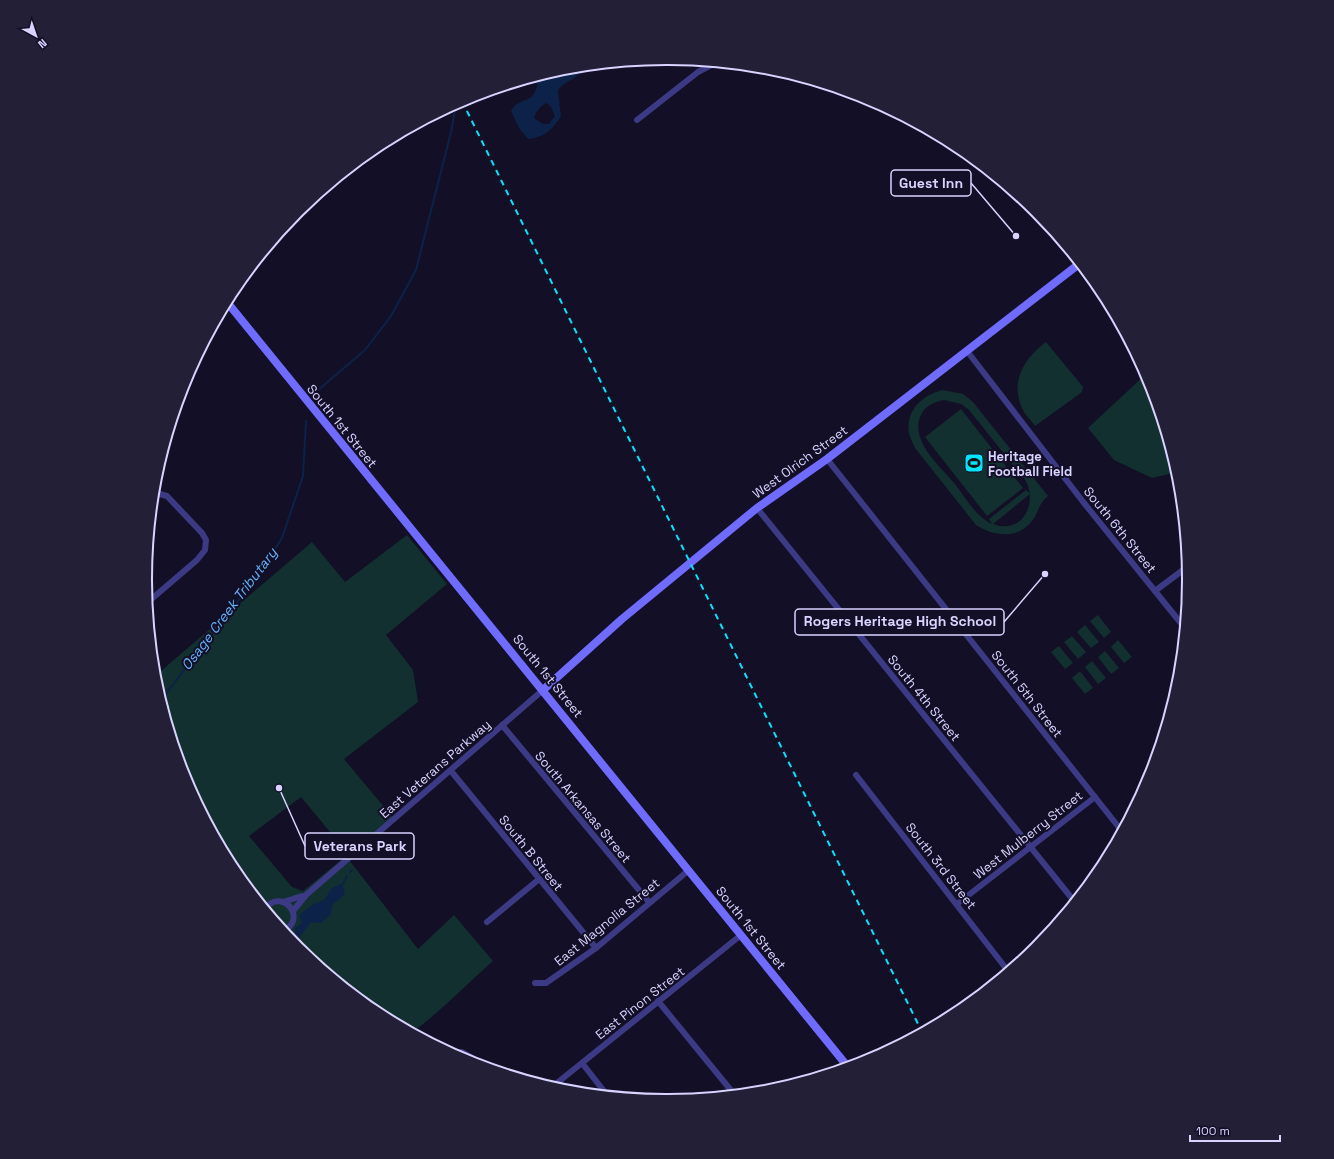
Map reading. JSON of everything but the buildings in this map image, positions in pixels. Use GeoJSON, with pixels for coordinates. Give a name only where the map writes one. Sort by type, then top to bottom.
{"type":"FeatureCollection","features":[{"type":"Feature","properties":{"kind":"street"},"geometry":{"type":"LineString","coordinates":[[637,120],[698,72],[708,67]]}},
{"type":"Feature","properties":{"kind":"street","name":"West Olrich Street"},"geometry":{"type":"LineString","coordinates":[[543,690],[622,619],[757,508],[826,459],[1076,267]]}},
{"type":"Feature","properties":{"kind":"street","name":"South 1st Street"},"geometry":{"type":"LineString","coordinates":[[231,307],[844,1062]]}},
{"type":"Feature","properties":{"kind":"street","name":"South 6th Street"},"geometry":{"type":"LineString","coordinates":[[967,351],[1084,503],[1179,621]]}},
{"type":"Feature","properties":{"kind":"street","name":"South 5th Street"},"geometry":{"type":"LineString","coordinates":[[826,459],[1118,827]]}},
{"type":"Feature","properties":{"kind":"street"},"geometry":{"type":"LineString","coordinates":[[153,598],[197,560],[206,550],[206,540],[202,533],[167,496],[160,495]]}},
{"type":"Feature","properties":{"kind":"street","name":"South 4th Street"},"geometry":{"type":"LineString","coordinates":[[757,508],[1071,898]]}},
{"type":"Feature","properties":{"kind":"street"},"geometry":{"type":"LineString","coordinates":[[1155,591],[1181,571]]}},
{"type":"Feature","properties":{"kind":"street","name":"East Veterans Parkway"},"geometry":{"type":"LineString","coordinates":[[288,927],[293,922],[293,911],[306,895],[543,690]]}},
{"type":"Feature","properties":{"kind":"street","name":"South Arkansas Street"},"geometry":{"type":"LineString","coordinates":[[502,726],[649,902]]}},
{"type":"Feature","properties":{"kind":"street","name":"South B Street"},"geometry":{"type":"LineString","coordinates":[[450,771],[538,880],[596,948]]}},
{"type":"Feature","properties":{"kind":"street","name":"South 3rd Street"},"geometry":{"type":"LineString","coordinates":[[856,775],[1005,967]]}},
{"type":"Feature","properties":{"kind":"street","name":"West Mulberry Street"},"geometry":{"type":"LineString","coordinates":[[957,904],[1031,848],[1094,797]]}},
{"type":"Feature","properties":{"kind":"street","name":"East Magnolia Street"},"geometry":{"type":"LineString","coordinates":[[535,983],[546,983],[596,948],[689,870]]}},
{"type":"Feature","properties":{"kind":"street"},"geometry":{"type":"LineString","coordinates":[[487,922],[538,880]]}},
{"type":"Feature","properties":{"kind":"street","name":"East Veterans Parkway"},"geometry":{"type":"LineString","coordinates":[[269,905],[273,902],[283,902],[306,895]]}},
{"type":"Feature","properties":{"kind":"street"},"geometry":{"type":"LineString","coordinates":[[283,902],[293,911]]}},
{"type":"Feature","properties":{"kind":"street","name":"East Pinon Street"},"geometry":{"type":"LineString","coordinates":[[558,1082],[742,935]]}},
{"type":"Feature","properties":{"kind":"street"},"geometry":{"type":"LineString","coordinates":[[658,1001],[731,1090]]}},
{"type":"Feature","properties":{"kind":"street"},"geometry":{"type":"LineString","coordinates":[[582,1063],[603,1090]]}},
{"type":"Feature","properties":{"kind":"green space"},"geometry":{"type":"Polygon","coordinates":[[[1046,342],[1083,387],[1082,392],[1035,426],[1022,408],[1018,389],[1019,380],[1021,371],[1031,355],[1046,342]]]}},
{"type":"Feature","properties":{"kind":"green space"},"geometry":{"type":"Polygon","coordinates":[[[1140,379],[1154,414],[1171,474],[1152,478],[1114,460],[1088,428],[1140,379]]]}},
{"type":"Feature","properties":{"kind":"green space"},"geometry":{"type":"Polygon","coordinates":[[[943,390],[963,394],[973,402],[1048,496],[1042,502],[1032,521],[1020,531],[1013,534],[997,534],[976,525],[915,448],[909,433],[910,417],[917,404],[929,395],[943,390]],[[944,400],[933,403],[924,410],[920,417],[918,426],[923,444],[928,453],[955,484],[971,506],[986,521],[992,524],[989,519],[1026,490],[1029,493],[1026,481],[969,410],[961,404],[944,400]],[[1029,494],[993,524],[1003,526],[1012,525],[1019,522],[1028,508],[1030,499],[1029,494]]]}},
{"type":"Feature","properties":{"kind":"green space","name":"Heritage Football Field"},"geometry":{"type":"Polygon","coordinates":[[[961,409],[1023,488],[987,516],[925,437],[961,409]]]}},
{"type":"Feature","properties":{"kind":"green space"},"geometry":{"type":"Polygon","coordinates":[[[407,535],[447,584],[386,635],[413,670],[418,702],[344,759],[394,819],[350,856],[301,797],[249,836],[292,887],[303,891],[346,856],[418,949],[454,915],[493,961],[417,1029],[381,1007],[354,988],[328,966],[280,919],[259,893],[221,837],[206,807],[180,745],[162,680],[161,671],[312,542],[345,582],[407,535]]]}},
{"type":"Feature","properties":{"kind":"green space"},"geometry":{"type":"Polygon","coordinates":[[[1098,615],[1111,632],[1104,638],[1090,621],[1098,615]]]}},
{"type":"Feature","properties":{"kind":"green space"},"geometry":{"type":"Polygon","coordinates":[[[1085,625],[1099,642],[1091,648],[1077,632],[1085,625]]]}},
{"type":"Feature","properties":{"kind":"green space"},"geometry":{"type":"Polygon","coordinates":[[[1072,636],[1086,652],[1078,659],[1064,642],[1072,636]]]}},
{"type":"Feature","properties":{"kind":"green space"},"geometry":{"type":"Polygon","coordinates":[[[1118,640],[1132,657],[1124,663],[1111,647],[1118,640]]]}},
{"type":"Feature","properties":{"kind":"green space"},"geometry":{"type":"Polygon","coordinates":[[[1059,646],[1073,663],[1065,669],[1051,652],[1059,646]]]}},
{"type":"Feature","properties":{"kind":"green space"},"geometry":{"type":"Polygon","coordinates":[[[1105,651],[1119,668],[1111,674],[1098,657],[1105,651]]]}},
{"type":"Feature","properties":{"kind":"green space"},"geometry":{"type":"Polygon","coordinates":[[[1092,661],[1106,678],[1098,684],[1085,667],[1092,661]]]}},
{"type":"Feature","properties":{"kind":"green space"},"geometry":{"type":"Polygon","coordinates":[[[1080,671],[1093,688],[1085,694],[1072,678],[1080,671]]]}},
{"type":"Feature","properties":{"kind":"water"},"geometry":{"type":"Polygon","coordinates":[[[580,73],[560,87],[558,91],[561,116],[555,125],[543,135],[528,139],[519,128],[511,111],[519,103],[531,97],[535,93],[537,82],[580,73]],[[547,103],[537,111],[534,118],[543,124],[549,124],[555,116],[551,107],[547,103]]]}},
{"type":"Feature","properties":{"kind":"water"},"geometry":{"type":"Polygon","coordinates":[[[340,884],[345,890],[343,896],[332,905],[331,914],[321,923],[311,922],[299,938],[295,934],[295,928],[302,923],[299,915],[314,904],[324,900],[332,888],[340,884]]]}},
{"type":"Feature","properties":{"kind":"waterway","name":"Osage Creek Tributary"},"geometry":{"type":"LineString","coordinates":[[317,391],[365,350],[391,316],[416,270],[451,132],[455,111]]}},
{"type":"Feature","properties":{"kind":"waterway","name":"Osage Creek Tributary"},"geometry":{"type":"LineString","coordinates":[[165,694],[258,575],[282,538],[303,476],[306,421]]}},
{"type":"Feature","properties":{"kind":"waterway"},"geometry":{"type":"LineString","coordinates":[[342,886],[347,876]]}},
{"type":"Feature","properties":{"kind":"railway"},"geometry":{"type":"LineString","coordinates":[[465,106],[920,1027]]}},
{"type":"Feature","properties":{"kind":"place","name":"Guest Inn"},"geometry":{"type":"Point","coordinates":[1016,236]}},
{"type":"Feature","properties":{"kind":"place","name":"Heritage Football Field"},"geometry":{"type":"Point","coordinates":[974,463]}},
{"type":"Feature","properties":{"kind":"place","name":"Rogers Heritage High School"},"geometry":{"type":"Point","coordinates":[1045,574]}},
{"type":"Feature","properties":{"kind":"place","name":"Veterans Park"},"geometry":{"type":"Point","coordinates":[279,788]}}]}
